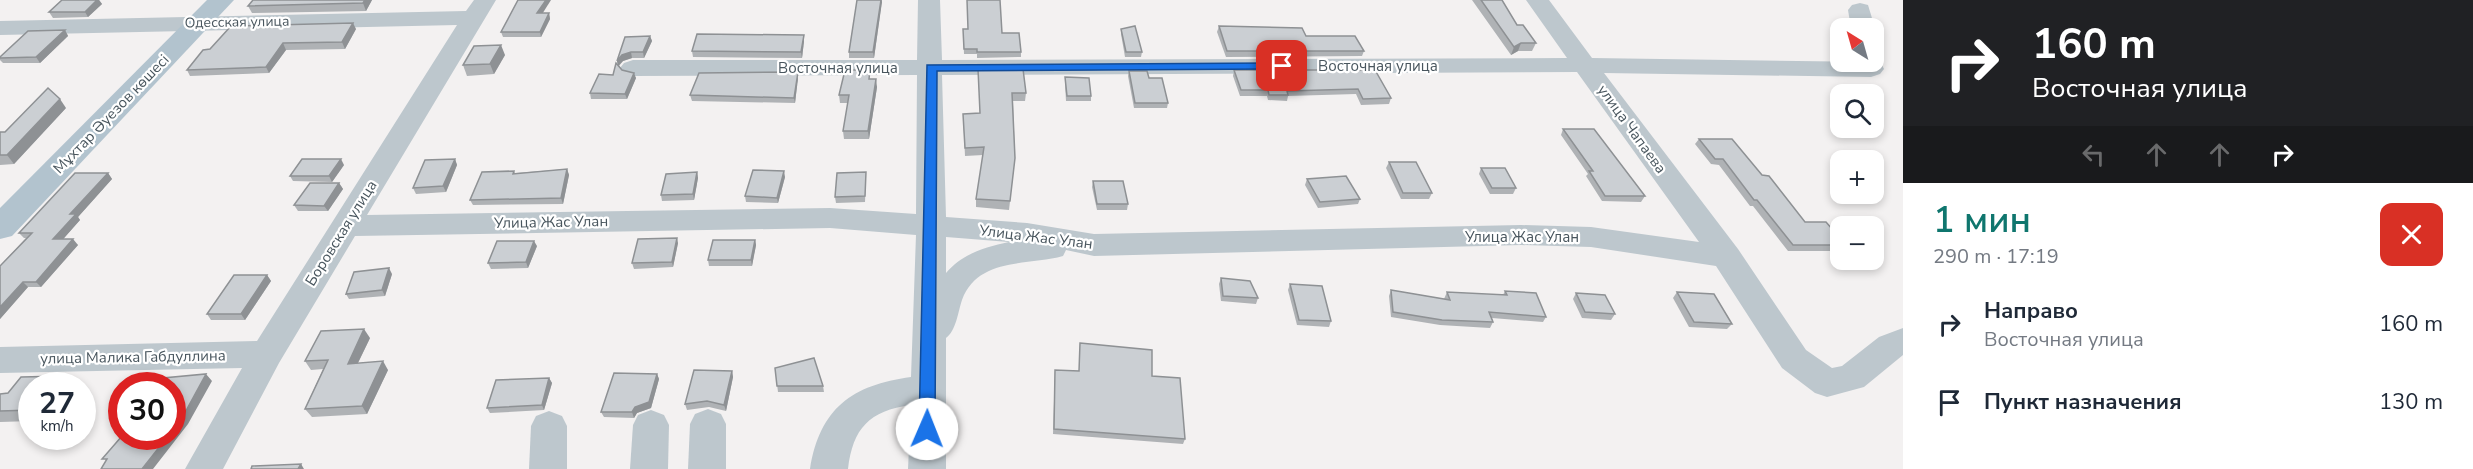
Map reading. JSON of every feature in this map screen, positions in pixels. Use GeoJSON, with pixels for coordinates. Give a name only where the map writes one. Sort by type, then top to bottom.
{"type":"FeatureCollection","features":[{"type":"Feature","properties":{"kind":"main road","name":"Мұхтар Әуезов көшесі"},"geometry":{"type":"LineString","coordinates":[[0,228],[221,0]]}},
{"type":"Feature","properties":{"kind":"street"},"geometry":{"type":"LineString","coordinates":[[927,469],[931,226],[929,0]]}},
{"type":"Feature","properties":{"kind":"street","name":"улица Чапаева"},"geometry":{"type":"LineString","coordinates":[[1537,0],[1727,257],[1794,359],[1827,383],[1852,377],[1891,346],[1903,341]]}},
{"type":"Feature","properties":{"kind":"street","name":"Одесская улица"},"geometry":{"type":"LineString","coordinates":[[0,28],[200,22],[480,9]]}},
{"type":"Feature","properties":{"kind":"street","name":"Боровская улица"},"geometry":{"type":"LineString","coordinates":[[204,469],[267,354],[480,9]]}},
{"type":"Feature","properties":{"kind":"street","name":"Восточная улица"},"geometry":{"type":"LineString","coordinates":[[633,68],[1830,65]]}},
{"type":"Feature","properties":{"kind":"street","name":"Улица Жас Улан"},"geometry":{"type":"LineString","coordinates":[[345,225],[830,218],[1027,233],[1094,245],[1533,236],[1592,237],[1727,257]]}},
{"type":"Feature","properties":{"kind":"street"},"geometry":{"type":"LineString","coordinates":[[928,352],[952,286],[967,268],[989,257],[1028,250],[1094,245]]}},
{"type":"Feature","properties":{"kind":"street","name":"улица Малика Габдуллина"},"geometry":{"type":"LineString","coordinates":[[0,360],[267,354]]}},
{"type":"Feature","properties":{"kind":"street"},"geometry":{"type":"LineString","coordinates":[[828,469],[843,422],[859,409],[902,390],[928,389]]}},
{"type":"Feature","properties":{"kind":"street"},"geometry":{"type":"LineString","coordinates":[[707,469],[708,424]]}},
{"type":"Feature","properties":{"kind":"street"},"geometry":{"type":"LineString","coordinates":[[650,469],[651,425]]}},
{"type":"Feature","properties":{"kind":"street"},"geometry":{"type":"LineString","coordinates":[[548,469],[549,426]]}},
{"type":"Feature","properties":{"kind":"building"},"geometry":{"type":"Polygon","coordinates":[[[62,0],[97,0],[85,12],[49,12],[62,0]]]}},
{"type":"Feature","properties":{"kind":"building"},"geometry":{"type":"Polygon","coordinates":[[[253,0],[365,0],[363,3],[248,6],[253,0]]]}},
{"type":"Feature","properties":{"kind":"building"},"geometry":{"type":"Polygon","coordinates":[[[518,0],[546,0],[537,13],[549,13],[540,32],[501,32],[518,0]]]}},
{"type":"Feature","properties":{"kind":"building"},"geometry":{"type":"Polygon","coordinates":[[[857,0],[881,0],[873,52],[849,52],[857,0]]]}},
{"type":"Feature","properties":{"kind":"building"},"geometry":{"type":"Polygon","coordinates":[[[967,0],[1000,0],[1002,33],[1019,33],[1021,52],[977,52],[977,49],[964,49],[963,29],[968,29],[967,0]]]}},
{"type":"Feature","properties":{"kind":"building"},"geometry":{"type":"Polygon","coordinates":[[[1481,0],[1502,0],[1517,25],[1523,25],[1536,43],[1521,43],[1514,47],[1481,0]]]}},
{"type":"Feature","properties":{"kind":"building"},"geometry":{"type":"Polygon","coordinates":[[[353,23],[342,42],[283,43],[266,67],[187,70],[203,50],[210,49],[231,26],[353,23]]]}},
{"type":"Feature","properties":{"kind":"building"},"geometry":{"type":"Polygon","coordinates":[[[1135,26],[1142,52],[1126,52],[1121,29],[1135,26]]]}},
{"type":"Feature","properties":{"kind":"building"},"geometry":{"type":"Polygon","coordinates":[[[1219,26],[1302,28],[1306,36],[1355,36],[1364,51],[1227,51],[1219,26]]]}},
{"type":"Feature","properties":{"kind":"building"},"geometry":{"type":"Polygon","coordinates":[[[65,30],[36,57],[0,58],[28,31],[65,30]]]}},
{"type":"Feature","properties":{"kind":"building"},"geometry":{"type":"Polygon","coordinates":[[[697,34],[804,35],[801,52],[692,51],[697,34]]]}},
{"type":"Feature","properties":{"kind":"building"},"geometry":{"type":"Polygon","coordinates":[[[650,36],[643,52],[622,55],[617,61],[625,37],[650,36]]]}},
{"type":"Feature","properties":{"kind":"building"},"geometry":{"type":"Polygon","coordinates":[[[501,45],[490,64],[463,65],[474,46],[501,45]]]}},
{"type":"Feature","properties":{"kind":"building"},"geometry":{"type":"Polygon","coordinates":[[[616,63],[622,70],[634,73],[625,94],[590,93],[599,74],[613,75],[616,63]]]}},
{"type":"Feature","properties":{"kind":"building"},"geometry":{"type":"Polygon","coordinates":[[[978,69],[1023,69],[1026,93],[1012,93],[1015,158],[1010,201],[976,199],[984,147],[965,148],[963,114],[980,113],[978,69]]]}},
{"type":"Feature","properties":{"kind":"building"},"geometry":{"type":"Polygon","coordinates":[[[845,70],[870,70],[869,79],[876,79],[868,131],[843,131],[849,95],[839,95],[845,70]]]}},
{"type":"Feature","properties":{"kind":"building"},"geometry":{"type":"Polygon","coordinates":[[[1234,70],[1375,70],[1391,98],[1363,99],[1358,89],[1287,91],[1288,95],[1269,95],[1268,90],[1241,90],[1234,70]]]}},
{"type":"Feature","properties":{"kind":"building"},"geometry":{"type":"Polygon","coordinates":[[[1129,71],[1147,71],[1149,78],[1162,78],[1168,103],[1135,103],[1129,71]]]}},
{"type":"Feature","properties":{"kind":"building"},"geometry":{"type":"Polygon","coordinates":[[[798,72],[794,98],[690,95],[699,73],[798,72]]]}},
{"type":"Feature","properties":{"kind":"building"},"geometry":{"type":"Polygon","coordinates":[[[1065,77],[1089,78],[1091,96],[1067,96],[1065,77]]]}},
{"type":"Feature","properties":{"kind":"building"},"geometry":{"type":"Polygon","coordinates":[[[48,88],[60,99],[7,155],[0,155],[0,132],[5,132],[48,88]]]}},
{"type":"Feature","properties":{"kind":"building"},"geometry":{"type":"Polygon","coordinates":[[[1563,129],[1594,129],[1645,196],[1605,196],[1589,171],[1593,171],[1563,129]]]}},
{"type":"Feature","properties":{"kind":"building"},"geometry":{"type":"Polygon","coordinates":[[[1699,139],[1732,139],[1762,175],[1769,176],[1805,222],[1826,222],[1830,227],[1830,245],[1793,245],[1757,200],[1754,200],[1723,159],[1715,159],[1699,139]]]}},
{"type":"Feature","properties":{"kind":"building"},"geometry":{"type":"Polygon","coordinates":[[[302,159],[341,159],[329,176],[290,176],[302,159]]]}},
{"type":"Feature","properties":{"kind":"building"},"geometry":{"type":"Polygon","coordinates":[[[455,159],[443,186],[413,188],[425,160],[455,159]]]}},
{"type":"Feature","properties":{"kind":"building"},"geometry":{"type":"Polygon","coordinates":[[[1389,162],[1416,162],[1432,193],[1403,193],[1389,162]]]}},
{"type":"Feature","properties":{"kind":"building"},"geometry":{"type":"Polygon","coordinates":[[[1481,168],[1505,168],[1516,188],[1492,188],[1481,168]]]}},
{"type":"Feature","properties":{"kind":"building"},"geometry":{"type":"Polygon","coordinates":[[[567,169],[561,198],[470,200],[482,172],[514,171],[513,174],[567,169]]]}},
{"type":"Feature","properties":{"kind":"building"},"geometry":{"type":"Polygon","coordinates":[[[753,170],[784,171],[777,198],[745,196],[753,170]]]}},
{"type":"Feature","properties":{"kind":"building"},"geometry":{"type":"Polygon","coordinates":[[[697,172],[693,194],[661,195],[666,174],[697,172]]]}},
{"type":"Feature","properties":{"kind":"building"},"geometry":{"type":"Polygon","coordinates":[[[866,172],[865,196],[835,197],[837,173],[866,172]]]}},
{"type":"Feature","properties":{"kind":"building"},"geometry":{"type":"Polygon","coordinates":[[[75,173],[108,173],[70,214],[76,214],[53,239],[73,239],[36,282],[23,282],[0,307],[0,266],[32,233],[19,233],[75,173]]]}},
{"type":"Feature","properties":{"kind":"building"},"geometry":{"type":"Polygon","coordinates":[[[1346,176],[1360,199],[1320,202],[1307,179],[1346,176]]]}},
{"type":"Feature","properties":{"kind":"building"},"geometry":{"type":"Polygon","coordinates":[[[1093,181],[1123,181],[1128,204],[1097,204],[1093,181]]]}},
{"type":"Feature","properties":{"kind":"building"},"geometry":{"type":"Polygon","coordinates":[[[310,183],[339,183],[324,206],[294,205],[310,183]]]}},
{"type":"Feature","properties":{"kind":"building"},"geometry":{"type":"Polygon","coordinates":[[[677,238],[672,262],[632,263],[638,239],[677,238]]]}},
{"type":"Feature","properties":{"kind":"building"},"geometry":{"type":"Polygon","coordinates":[[[713,240],[755,240],[751,260],[708,260],[713,240]]]}},
{"type":"Feature","properties":{"kind":"building"},"geometry":{"type":"Polygon","coordinates":[[[497,241],[534,241],[526,262],[488,263],[497,241]]]}},
{"type":"Feature","properties":{"kind":"building"},"geometry":{"type":"Polygon","coordinates":[[[389,268],[382,290],[346,294],[354,272],[389,268]]]}},
{"type":"Feature","properties":{"kind":"building"},"geometry":{"type":"Polygon","coordinates":[[[234,275],[267,275],[241,314],[207,314],[234,275]]]}},
{"type":"Feature","properties":{"kind":"building"},"geometry":{"type":"Polygon","coordinates":[[[1221,278],[1250,281],[1258,298],[1223,296],[1221,278]]]}},
{"type":"Feature","properties":{"kind":"building"},"geometry":{"type":"Polygon","coordinates":[[[1290,284],[1322,286],[1331,321],[1299,320],[1290,284]]]}},
{"type":"Feature","properties":{"kind":"building"},"geometry":{"type":"Polygon","coordinates":[[[1391,290],[1450,300],[1447,292],[1507,295],[1505,291],[1536,293],[1546,317],[1489,312],[1493,322],[1442,320],[1393,312],[1391,290]]]}},
{"type":"Feature","properties":{"kind":"building"},"geometry":{"type":"Polygon","coordinates":[[[1677,292],[1714,294],[1732,324],[1694,322],[1677,292]]]}},
{"type":"Feature","properties":{"kind":"building"},"geometry":{"type":"Polygon","coordinates":[[[1576,293],[1605,295],[1615,314],[1585,312],[1576,293]]]}},
{"type":"Feature","properties":{"kind":"building"},"geometry":{"type":"Polygon","coordinates":[[[364,329],[348,364],[383,361],[362,406],[305,409],[328,360],[305,361],[321,331],[364,329]]]}},
{"type":"Feature","properties":{"kind":"building"},"geometry":{"type":"Polygon","coordinates":[[[1080,343],[1152,350],[1152,376],[1180,378],[1185,439],[1054,429],[1055,370],[1079,371],[1080,343]]]}},
{"type":"Feature","properties":{"kind":"building"},"geometry":{"type":"Polygon","coordinates":[[[814,358],[823,386],[777,386],[775,368],[814,358]]]}},
{"type":"Feature","properties":{"kind":"building"},"geometry":{"type":"Polygon","coordinates":[[[694,370],[732,371],[724,405],[707,401],[685,404],[694,370]]]}},
{"type":"Feature","properties":{"kind":"building"},"geometry":{"type":"Polygon","coordinates":[[[614,373],[657,374],[649,402],[635,407],[632,412],[601,412],[614,373]]]}},
{"type":"Feature","properties":{"kind":"building"},"geometry":{"type":"Polygon","coordinates":[[[206,374],[186,411],[186,376],[206,374]]]}},
{"type":"Feature","properties":{"kind":"building"},"geometry":{"type":"Polygon","coordinates":[[[549,378],[542,405],[487,408],[496,380],[549,378]]]}},
{"type":"Feature","properties":{"kind":"building"},"geometry":{"type":"Polygon","coordinates":[[[18,381],[18,410],[0,411],[0,394],[8,393],[18,381]]]}},
{"type":"Feature","properties":{"kind":"building"},"geometry":{"type":"Polygon","coordinates":[[[110,450],[157,450],[142,469],[101,469],[107,459],[102,459],[110,450]]]}},
{"type":"Feature","properties":{"kind":"building"},"geometry":{"type":"Polygon","coordinates":[[[301,464],[298,469],[251,469],[252,466],[301,464]]]}},
{"type":"Feature","properties":{"kind":"route"},"geometry":{"type":"LineString","coordinates":[[927,429],[931,67],[1282,66]]}}]}
